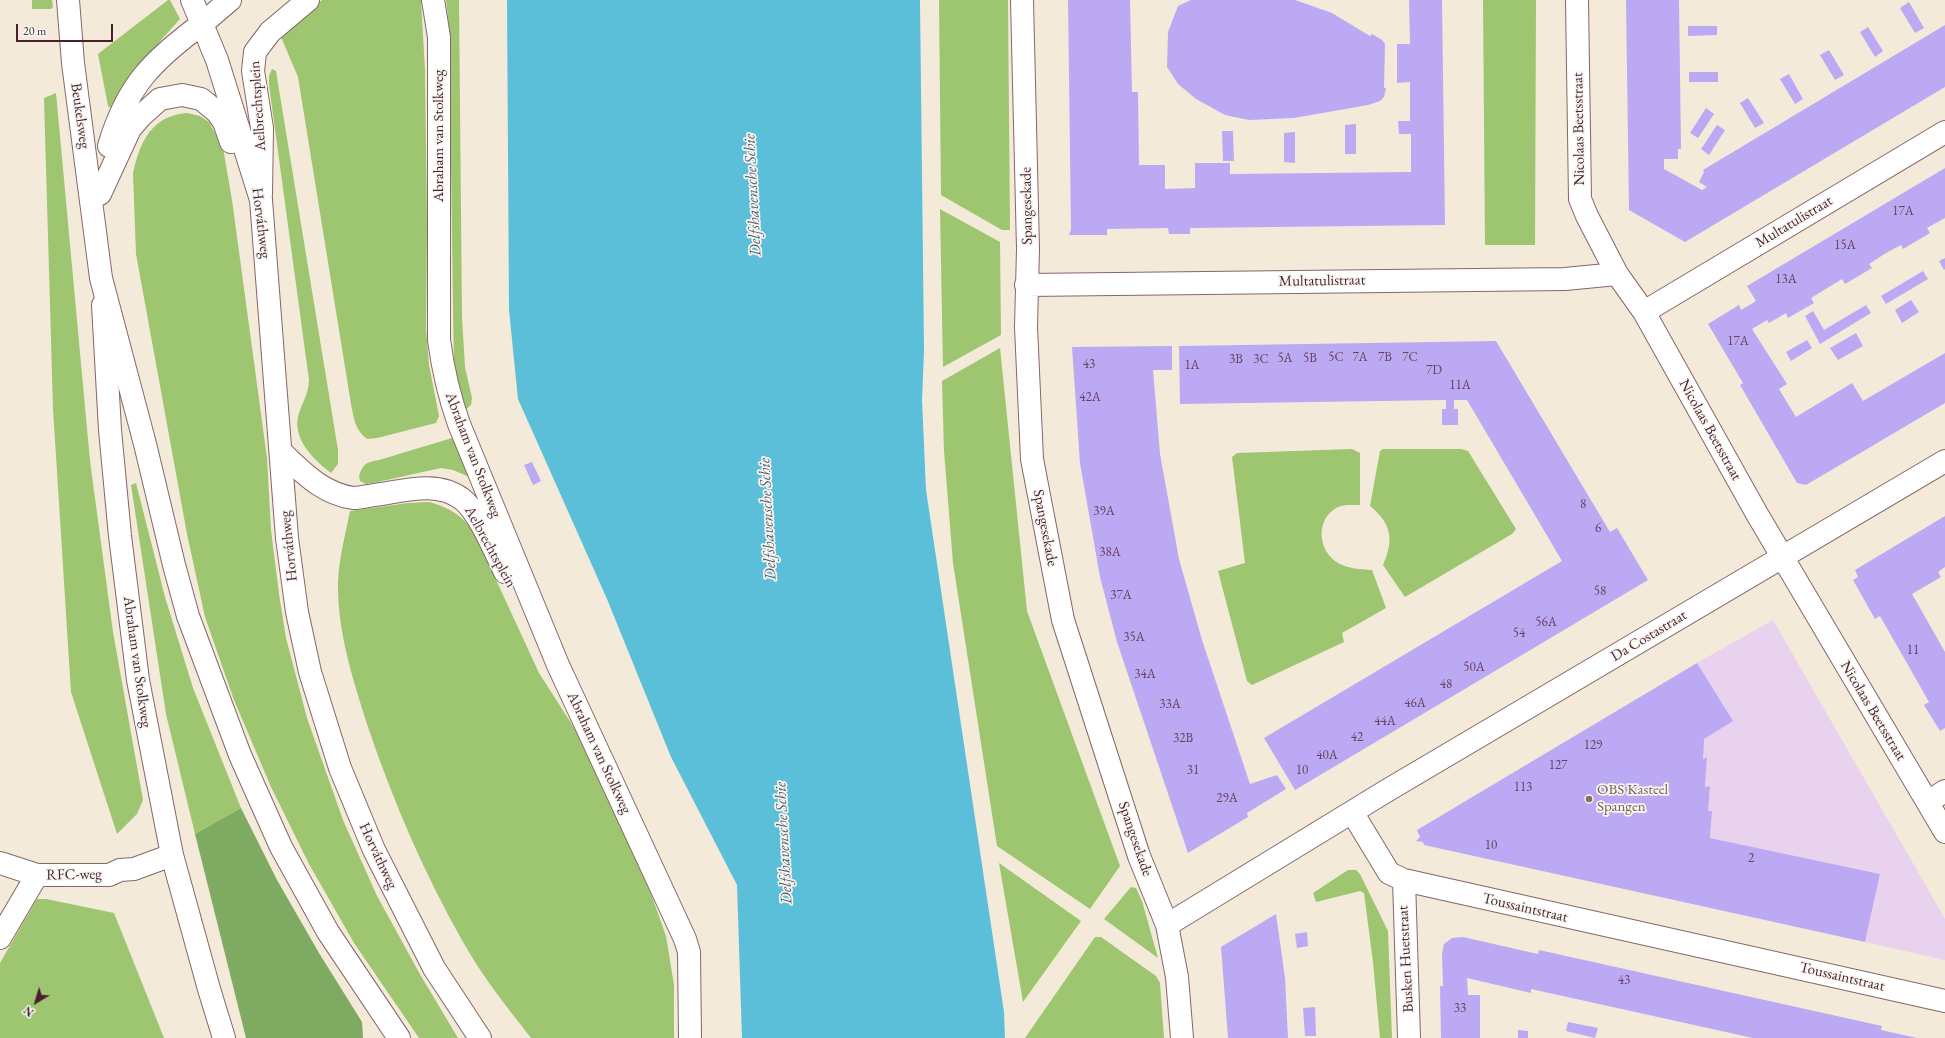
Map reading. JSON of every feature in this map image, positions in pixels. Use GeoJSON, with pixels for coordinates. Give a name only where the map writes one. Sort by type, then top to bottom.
{"type":"FeatureCollection","features":[{"type":"Feature","properties":{"kind":"street","name":"Beukelsweg"},"geometry":{"type":"LineString","coordinates":[[68,0],[73,63],[96,232]]}},
{"type":"Feature","properties":{"kind":"street"},"geometry":{"type":"LineString","coordinates":[[192,0],[203,23]]}},
{"type":"Feature","properties":{"kind":"street","name":"Aelbrechtsplein"},"geometry":{"type":"LineString","coordinates":[[96,232],[105,160],[119,118],[137,82],[158,58],[230,0]]}},
{"type":"Feature","properties":{"kind":"street","name":"Aelbrechtsplein"},"geometry":{"type":"LineString","coordinates":[[261,200],[262,128],[253,71],[255,52],[270,32],[308,0]]}},
{"type":"Feature","properties":{"kind":"street","name":"Abraham van Stolkweg"},"geometry":{"type":"LineString","coordinates":[[433,0],[439,37],[439,322],[442,365],[449,395],[459,424],[558,665],[685,939],[689,952],[690,1038]]}},
{"type":"Feature","properties":{"kind":"street","name":"Spangesekade"},"geometry":{"type":"LineString","coordinates":[[1022,0],[1028,233],[1026,341],[1032,459],[1063,620],[1139,856],[1167,925],[1177,977],[1182,1038]]}},
{"type":"Feature","properties":{"kind":"street","name":"Nicolaas Beetsstraat"},"geometry":{"type":"LineString","coordinates":[[1577,0],[1580,199],[1587,216],[1617,274],[1644,312],[1783,557],[1936,796],[1945,832]]}},
{"type":"Feature","properties":{"kind":"street","name":"Horváthweg"},"geometry":{"type":"LineString","coordinates":[[203,23],[226,87],[261,200],[287,538],[297,612],[310,672],[340,768],[374,850],[434,968],[480,1038]]}},
{"type":"Feature","properties":{"kind":"street","name":"Aelbrechtsplein"},"geometry":{"type":"LineString","coordinates":[[100,194],[130,129],[141,116],[160,99],[182,95],[201,99],[217,112],[224,122],[237,158],[261,200]]}},
{"type":"Feature","properties":{"kind":"street","name":"Multatulistraat"},"geometry":{"type":"LineString","coordinates":[[1644,312],[1945,132]]}},
{"type":"Feature","properties":{"kind":"street"},"geometry":{"type":"LineString","coordinates":[[96,232],[101,278],[143,436],[184,604],[240,755],[281,847],[320,919],[351,969],[399,1038]]}},
{"type":"Feature","properties":{"kind":"street","name":"Multatulistraat"},"geometry":{"type":"LineString","coordinates":[[1026,285],[1565,279],[1617,274]]}},
{"type":"Feature","properties":{"kind":"street","name":"Abraham van Stolkweg"},"geometry":{"type":"LineString","coordinates":[[101,278],[110,430],[120,536],[138,680],[172,856],[224,1038]]}},
{"type":"Feature","properties":{"kind":"street","name":"Aelbrechtsplein"},"geometry":{"type":"LineString","coordinates":[[280,452],[305,477],[323,489],[354,498],[414,489],[441,488],[463,500],[472,510],[487,535],[518,600],[558,665]]}},
{"type":"Feature","properties":{"kind":"street","name":"Da Costastraat"},"geometry":{"type":"LineString","coordinates":[[1352,812],[1945,460]]}},
{"type":"Feature","properties":{"kind":"street"},"geometry":{"type":"LineString","coordinates":[[1167,925],[1352,812]]}},
{"type":"Feature","properties":{"kind":"street","name":"Toussaintstraat"},"geometry":{"type":"LineString","coordinates":[[1352,812],[1389,873],[1404,880],[1945,1000]]}},
{"type":"Feature","properties":{"kind":"street","name":"RFC-weg"},"geometry":{"type":"LineString","coordinates":[[0,862],[37,875],[109,875],[120,870],[134,869],[172,856]]}},
{"type":"Feature","properties":{"kind":"street"},"geometry":{"type":"LineString","coordinates":[[0,938],[37,875]]}},
{"type":"Feature","properties":{"kind":"street","name":"Busken Huetstraat"},"geometry":{"type":"LineString","coordinates":[[1404,880],[1409,1038]]}},
{"type":"Feature","properties":{"kind":"shaded area"},"geometry":{"type":"Polygon","coordinates":[[[1773,620],[1945,919],[1945,960],[1865,942],[1880,874],[1710,838],[1712,811],[1708,811],[1710,786],[1705,787],[1707,757],[1703,759],[1697,663],[1773,620]]]}},
{"type":"Feature","properties":{"kind":"green space"},"geometry":{"type":"Polygon","coordinates":[[[32,0],[52,0],[53,7],[51,9],[32,9],[32,0]]]}},
{"type":"Feature","properties":{"kind":"green space"},"geometry":{"type":"Polygon","coordinates":[[[168,0],[170,0],[180,19],[145,60],[114,105],[110,108],[108,106],[98,54],[168,0]]]}},
{"type":"Feature","properties":{"kind":"green space"},"geometry":{"type":"Polygon","coordinates":[[[322,0],[421,0],[425,70],[427,226],[426,328],[429,365],[439,416],[436,423],[377,438],[367,439],[363,436],[357,428],[354,419],[298,77],[281,37],[282,33],[322,0]]]}},
{"type":"Feature","properties":{"kind":"green space"},"geometry":{"type":"Polygon","coordinates":[[[446,0],[459,0],[462,317],[465,367],[472,398],[471,405],[463,412],[454,375],[449,26],[446,0]]]}},
{"type":"Feature","properties":{"kind":"green space"},"geometry":{"type":"Polygon","coordinates":[[[939,0],[1008,0],[1010,230],[1002,230],[941,195],[939,0]]]}},
{"type":"Feature","properties":{"kind":"green space"},"geometry":{"type":"Polygon","coordinates":[[[1483,0],[1536,0],[1535,245],[1485,245],[1483,0]]]}},
{"type":"Feature","properties":{"kind":"green space"},"geometry":{"type":"Polygon","coordinates":[[[272,69],[276,71],[338,450],[338,464],[331,473],[317,461],[305,447],[298,431],[297,422],[307,393],[309,380],[269,85],[269,76],[272,69]]]}},
{"type":"Feature","properties":{"kind":"green space"},"geometry":{"type":"Polygon","coordinates":[[[56,93],[90,461],[113,632],[143,800],[137,814],[117,834],[71,692],[53,409],[44,98],[56,93]]]}},
{"type":"Feature","properties":{"kind":"green space"},"geometry":{"type":"Polygon","coordinates":[[[187,113],[200,116],[209,122],[223,148],[232,200],[267,458],[271,530],[279,594],[286,638],[307,718],[343,820],[377,896],[421,976],[458,1038],[419,1038],[354,943],[309,864],[271,787],[234,700],[205,617],[187,534],[136,254],[133,173],[139,151],[149,132],[164,119],[187,113]]]}},
{"type":"Feature","properties":{"kind":"green space"},"geometry":{"type":"Polygon","coordinates":[[[940,209],[1000,242],[1001,335],[943,367],[940,209]]]}},
{"type":"Feature","properties":{"kind":"green space"},"geometry":{"type":"Polygon","coordinates":[[[1000,348],[1027,611],[1120,866],[1090,909],[997,846],[953,563],[944,451],[942,381],[1000,348]]]}},
{"type":"Feature","properties":{"kind":"green space"},"geometry":{"type":"Polygon","coordinates":[[[452,438],[470,475],[467,476],[453,470],[441,468],[373,483],[366,484],[360,481],[360,472],[368,463],[452,438]]]}},
{"type":"Feature","properties":{"kind":"green space"},"geometry":{"type":"Polygon","coordinates":[[[1352,449],[1360,453],[1360,505],[1342,506],[1336,508],[1329,514],[1322,528],[1323,544],[1331,558],[1338,563],[1350,568],[1372,570],[1386,608],[1342,633],[1344,642],[1252,685],[1247,681],[1218,571],[1245,563],[1232,457],[1237,453],[1352,449]]]}},
{"type":"Feature","properties":{"kind":"green space"},"geometry":{"type":"Polygon","coordinates":[[[1383,449],[1461,449],[1468,451],[1516,529],[1512,534],[1405,597],[1383,565],[1389,548],[1389,533],[1383,519],[1370,506],[1380,451],[1383,449]]]}},
{"type":"Feature","properties":{"kind":"green space"},"geometry":{"type":"Polygon","coordinates":[[[136,483],[165,597],[193,688],[241,808],[195,834],[166,714],[131,485],[136,483]]]}},
{"type":"Feature","properties":{"kind":"green space"},"geometry":{"type":"Polygon","coordinates":[[[429,502],[454,512],[465,521],[474,532],[539,673],[578,734],[650,891],[666,936],[674,985],[674,1038],[531,1038],[470,955],[422,863],[388,782],[358,694],[344,643],[339,608],[338,581],[350,511],[408,503],[429,502]]]}},
{"type":"Feature","properties":{"kind":"green space"},"geometry":{"type":"Polygon","coordinates":[[[241,808],[277,880],[319,953],[362,1022],[363,1038],[246,1038],[195,834],[241,808]]]}},
{"type":"Feature","properties":{"kind":"green space"},"geometry":{"type":"Polygon","coordinates":[[[999,863],[1081,921],[1023,1002],[999,863]]]}},
{"type":"Feature","properties":{"kind":"green space"},"geometry":{"type":"Polygon","coordinates":[[[1348,870],[1356,870],[1360,874],[1388,931],[1392,1038],[1380,1038],[1373,962],[1364,893],[1360,891],[1316,902],[1313,893],[1348,870]]]}},
{"type":"Feature","properties":{"kind":"green space"},"geometry":{"type":"Polygon","coordinates":[[[1131,887],[1136,888],[1142,901],[1158,958],[1104,919],[1131,887]]]}},
{"type":"Feature","properties":{"kind":"green space"},"geometry":{"type":"Polygon","coordinates":[[[37,899],[46,899],[114,913],[164,1038],[0,1038],[0,963],[37,899]]]}},
{"type":"Feature","properties":{"kind":"green space"},"geometry":{"type":"Polygon","coordinates":[[[1095,937],[1101,937],[1156,976],[1160,983],[1164,1038],[1025,1038],[1095,937]]]}},
{"type":"Feature","properties":{"kind":"water","name":"Delfshavensche Schie"},"geometry":{"type":"Polygon","coordinates":[[[507,0],[920,0],[924,351],[922,400],[926,490],[1004,1012],[1005,1038],[742,1038],[737,885],[671,757],[607,599],[518,399],[509,310],[507,0]]]}},
{"type":"Feature","properties":{"kind":"building"},"geometry":{"type":"Polygon","coordinates":[[[1068,0],[1130,0],[1132,92],[1138,92],[1139,165],[1165,165],[1165,189],[1195,188],[1195,163],[1230,163],[1230,174],[1411,172],[1411,134],[1399,134],[1398,121],[1410,121],[1410,82],[1397,83],[1397,44],[1410,44],[1409,0],[1442,0],[1445,225],[1190,228],[1190,234],[1169,234],[1168,228],[1107,229],[1107,235],[1069,235],[1071,230],[1068,0]]]}},
{"type":"Feature","properties":{"kind":"building"},"geometry":{"type":"Polygon","coordinates":[[[1191,0],[1295,0],[1332,13],[1370,36],[1372,34],[1382,40],[1385,44],[1384,88],[1386,88],[1384,97],[1380,101],[1368,105],[1294,118],[1249,120],[1225,115],[1196,99],[1178,84],[1167,67],[1168,32],[1178,6],[1191,0]]]}},
{"type":"Feature","properties":{"kind":"building"},"geometry":{"type":"Polygon","coordinates":[[[1626,0],[1679,0],[1681,149],[1678,149],[1678,159],[1664,159],[1664,169],[1702,190],[1707,187],[1699,182],[1704,172],[1703,170],[1945,25],[1945,87],[1685,242],[1629,210],[1626,0]]]}},
{"type":"Feature","properties":{"kind":"building"},"geometry":{"type":"Polygon","coordinates":[[[1909,2],[1924,28],[1915,33],[1900,8],[1909,2]]]}},
{"type":"Feature","properties":{"kind":"building"},"geometry":{"type":"Polygon","coordinates":[[[1688,26],[1717,26],[1717,35],[1688,36],[1688,26]]]}},
{"type":"Feature","properties":{"kind":"building"},"geometry":{"type":"Polygon","coordinates":[[[1868,27],[1883,51],[1875,57],[1860,32],[1868,27]]]}},
{"type":"Feature","properties":{"kind":"building"},"geometry":{"type":"Polygon","coordinates":[[[1829,50],[1844,75],[1835,80],[1820,55],[1829,50]]]}},
{"type":"Feature","properties":{"kind":"building"},"geometry":{"type":"Polygon","coordinates":[[[1689,72],[1718,72],[1718,82],[1689,82],[1689,72]]]}},
{"type":"Feature","properties":{"kind":"building"},"geometry":{"type":"Polygon","coordinates":[[[1789,74],[1803,99],[1795,104],[1780,79],[1789,74]]]}},
{"type":"Feature","properties":{"kind":"building"},"geometry":{"type":"Polygon","coordinates":[[[1748,98],[1764,123],[1755,128],[1740,103],[1748,98]]]}},
{"type":"Feature","properties":{"kind":"building"},"geometry":{"type":"Polygon","coordinates":[[[1706,108],[1714,114],[1698,138],[1690,133],[1706,108]]]}},
{"type":"Feature","properties":{"kind":"building"},"geometry":{"type":"Polygon","coordinates":[[[1356,124],[1356,154],[1345,154],[1345,125],[1356,124]]]}},
{"type":"Feature","properties":{"kind":"building"},"geometry":{"type":"Polygon","coordinates":[[[1717,125],[1725,130],[1709,155],[1701,149],[1717,125]]]}},
{"type":"Feature","properties":{"kind":"building"},"geometry":{"type":"Polygon","coordinates":[[[1222,131],[1233,131],[1234,161],[1223,161],[1222,131]]]}},
{"type":"Feature","properties":{"kind":"building"},"geometry":{"type":"Polygon","coordinates":[[[1295,132],[1295,163],[1284,162],[1284,133],[1295,132]]]}},
{"type":"Feature","properties":{"kind":"building"},"geometry":{"type":"Polygon","coordinates":[[[1945,168],[1945,218],[1927,228],[1930,233],[1903,249],[1901,245],[1886,253],[1869,264],[1872,268],[1845,284],[1842,279],[1811,298],[1814,303],[1788,318],[1786,313],[1769,323],[1767,320],[1752,329],[1787,384],[1779,389],[1796,417],[1852,383],[1863,401],[1945,353],[1945,403],[1806,485],[1797,483],[1740,385],[1743,383],[1708,324],[1739,305],[1741,310],[1756,301],[1747,286],[1945,168]]]}},
{"type":"Feature","properties":{"kind":"building"},"geometry":{"type":"Polygon","coordinates":[[[1945,258],[1945,269],[1944,270],[1939,261],[1945,258]]]}},
{"type":"Feature","properties":{"kind":"building"},"geometry":{"type":"Polygon","coordinates":[[[1923,271],[1928,279],[1886,304],[1881,296],[1923,271]]]}},
{"type":"Feature","properties":{"kind":"building"},"geometry":{"type":"Polygon","coordinates":[[[1911,300],[1919,312],[1902,323],[1895,310],[1911,300]]]}},
{"type":"Feature","properties":{"kind":"building"},"geometry":{"type":"Polygon","coordinates":[[[1866,305],[1871,313],[1820,344],[1805,316],[1813,311],[1824,330],[1866,305]]]}},
{"type":"Feature","properties":{"kind":"building"},"geometry":{"type":"Polygon","coordinates":[[[1856,333],[1863,346],[1838,360],[1830,348],[1856,333]]]}},
{"type":"Feature","properties":{"kind":"building"},"geometry":{"type":"Polygon","coordinates":[[[1807,340],[1812,348],[1791,361],[1786,352],[1807,340]]]}},
{"type":"Feature","properties":{"kind":"building"},"geometry":{"type":"Polygon","coordinates":[[[1496,341],[1610,532],[1617,528],[1648,580],[1295,790],[1264,738],[1562,561],[1467,400],[1454,400],[1454,409],[1458,409],[1458,425],[1442,425],[1442,409],[1446,409],[1446,400],[1180,404],[1179,346],[1496,341]]]}},
{"type":"Feature","properties":{"kind":"building"},"geometry":{"type":"Polygon","coordinates":[[[1172,346],[1172,370],[1153,370],[1160,454],[1179,559],[1202,640],[1250,784],[1277,775],[1286,789],[1247,813],[1248,817],[1188,853],[1117,642],[1100,577],[1080,463],[1072,347],[1172,346]]]}},
{"type":"Feature","properties":{"kind":"building"},"geometry":{"type":"Polygon","coordinates":[[[532,462],[541,481],[533,485],[524,465],[532,462]]]}},
{"type":"Feature","properties":{"kind":"building"},"geometry":{"type":"Polygon","coordinates":[[[1945,516],[1945,567],[1938,572],[1941,577],[1912,594],[1945,652],[1945,728],[1940,731],[1924,705],[1929,702],[1880,616],[1875,619],[1853,580],[1858,577],[1855,570],[1945,516]]]}},
{"type":"Feature","properties":{"kind":"building","name":"OBS Kasteel Spangen"},"geometry":{"type":"Polygon","coordinates":[[[1697,663],[1733,721],[1704,739],[1703,759],[1707,757],[1705,787],[1710,786],[1708,811],[1712,811],[1710,838],[1880,874],[1865,942],[1424,845],[1423,842],[1416,841],[1420,837],[1417,830],[1697,663]]]}},
{"type":"Feature","properties":{"kind":"building"},"geometry":{"type":"Polygon","coordinates":[[[1276,914],[1285,978],[1288,1038],[1228,1038],[1221,947],[1276,914]]]}},
{"type":"Feature","properties":{"kind":"building"},"geometry":{"type":"Polygon","coordinates":[[[1307,932],[1308,946],[1297,948],[1295,934],[1307,932]]]}},
{"type":"Feature","properties":{"kind":"building"},"geometry":{"type":"Polygon","coordinates":[[[1463,937],[1538,954],[1539,950],[1882,1026],[1881,1030],[1917,1038],[1753,1038],[1531,989],[1531,993],[1467,978],[1468,995],[1480,995],[1480,1038],[1441,1038],[1440,986],[1443,986],[1442,954],[1444,944],[1452,938],[1463,937]]]}},
{"type":"Feature","properties":{"kind":"building"},"geometry":{"type":"Polygon","coordinates":[[[1315,1007],[1316,1036],[1305,1036],[1303,1008],[1315,1007]]]}},
{"type":"Feature","properties":{"kind":"building"},"geometry":{"type":"Polygon","coordinates":[[[1568,1022],[1598,1028],[1595,1038],[1566,1031],[1568,1022]]]}},
{"type":"Feature","properties":{"kind":"building"},"geometry":{"type":"Polygon","coordinates":[[[1518,1030],[1528,1031],[1528,1038],[1518,1038],[1518,1030]]]}},
{"type":"Feature","properties":{"kind":"place","name":"OBS Kasteel Spangen"},"geometry":{"type":"Point","coordinates":[1589,799]}}]}
